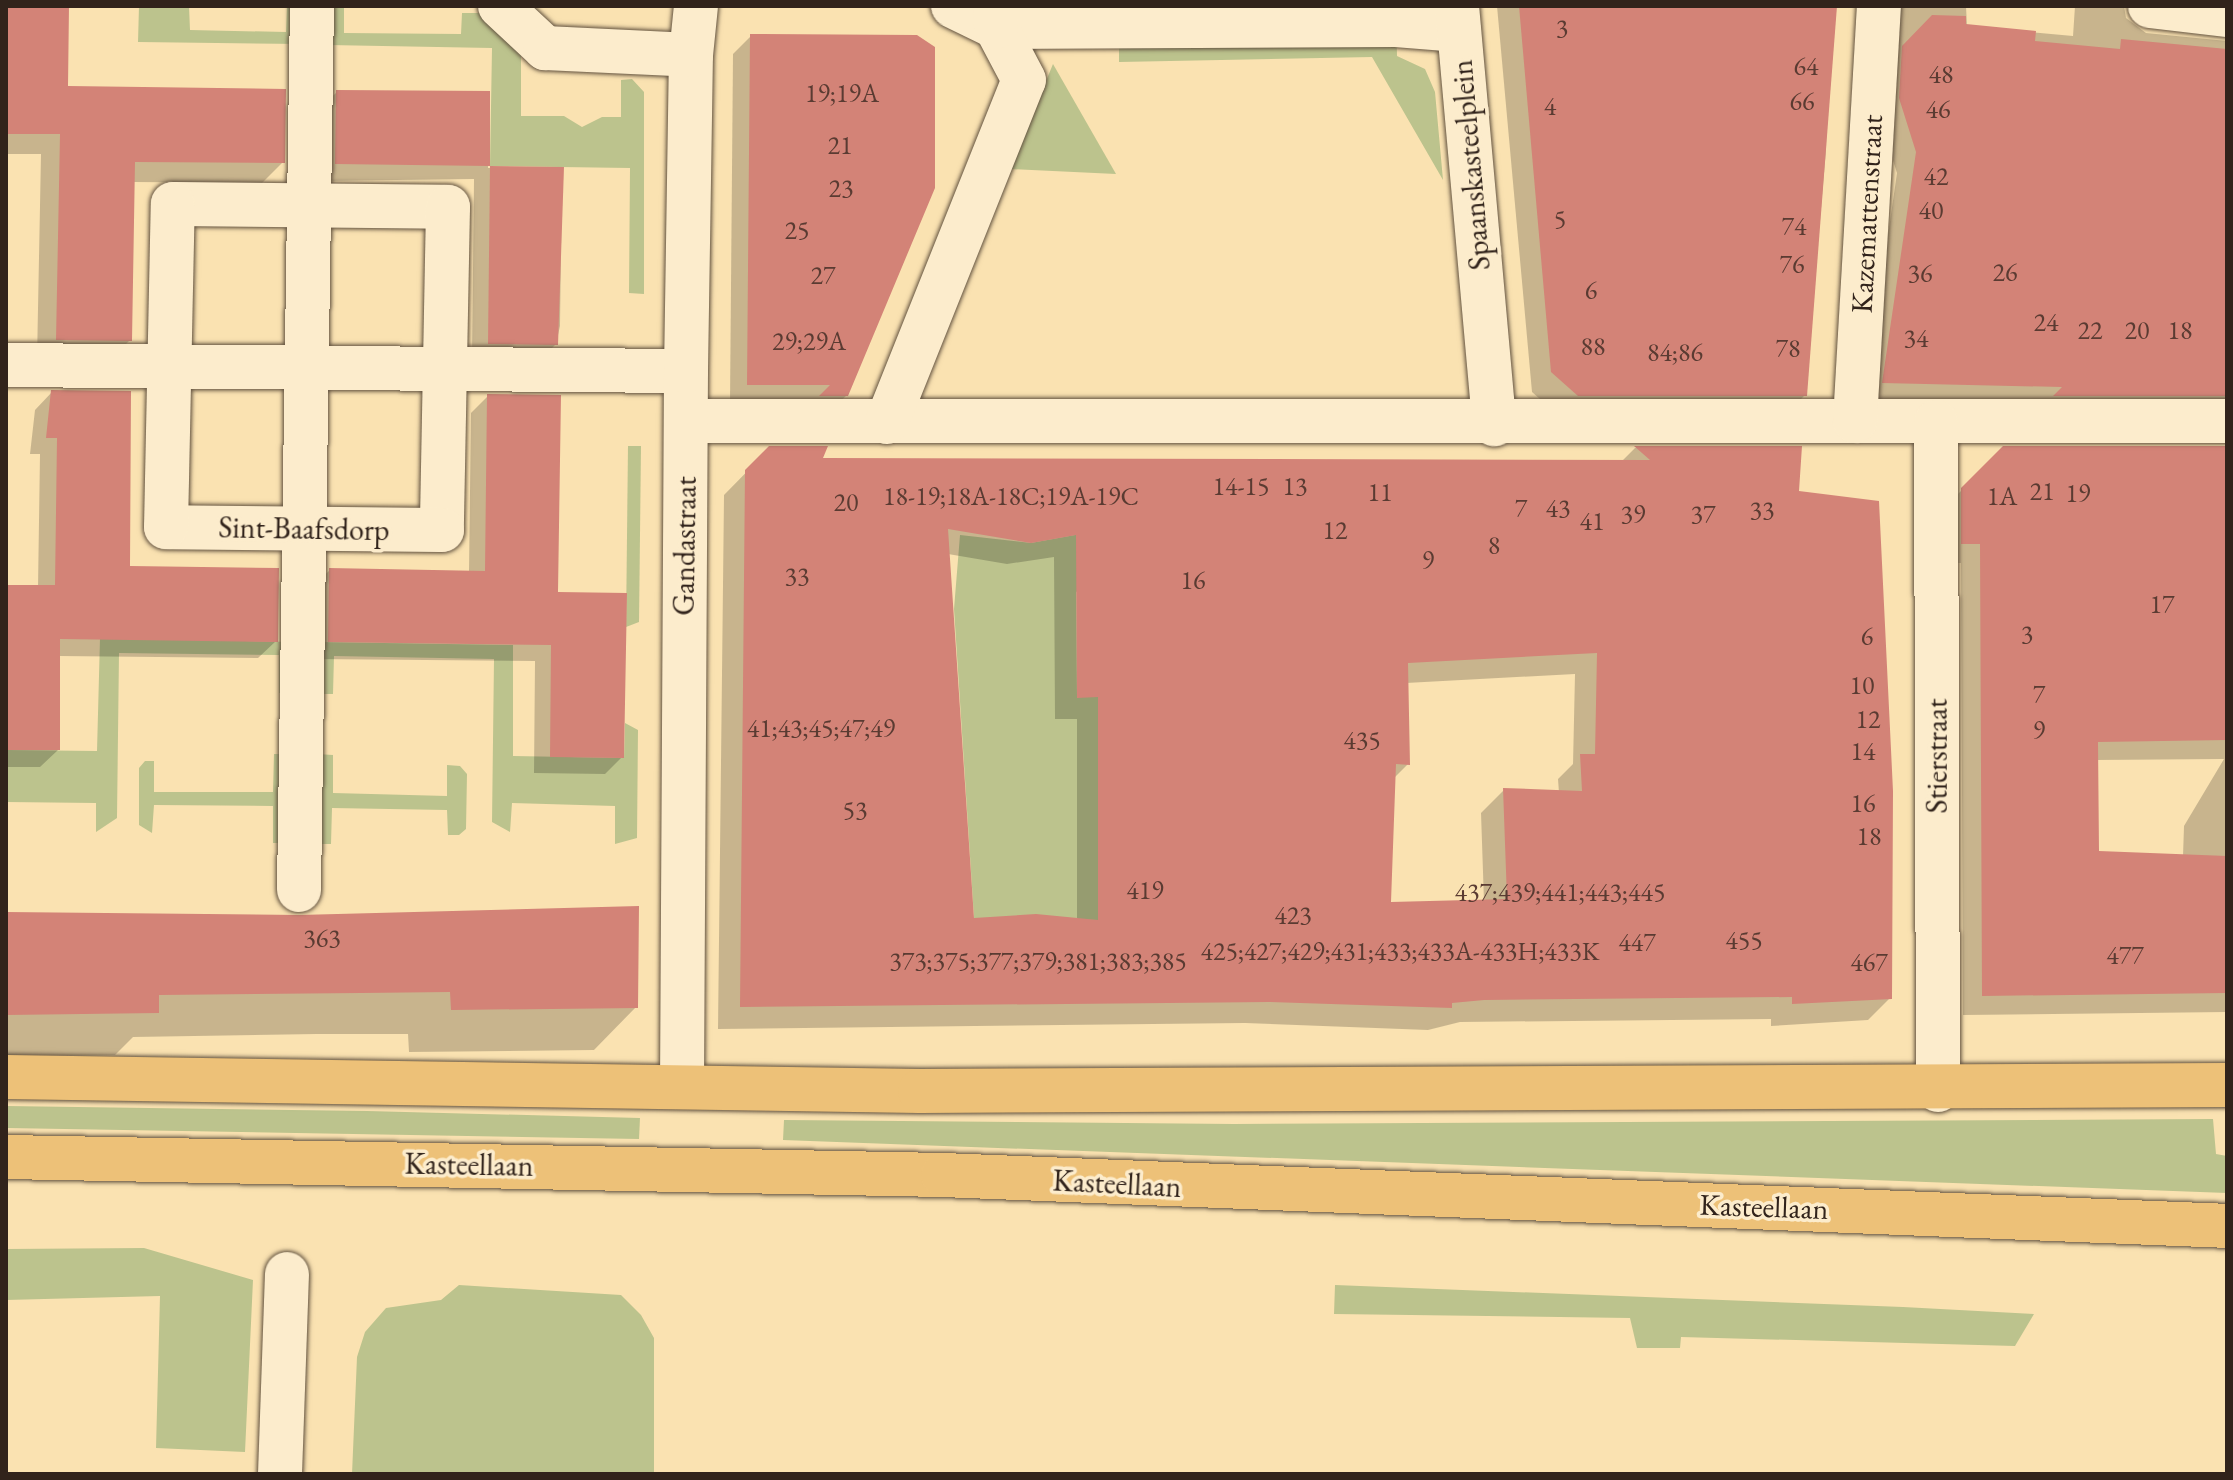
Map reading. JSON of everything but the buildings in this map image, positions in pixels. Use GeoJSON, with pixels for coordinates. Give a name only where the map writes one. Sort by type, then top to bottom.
{"type":"FeatureCollection","features":[{"type":"Feature","properties":{"kind":"main road"},"geometry":{"type":"LineString","coordinates":[[6,1077],[682,1086],[1938,1090],[2227,1085]]}},
{"type":"Feature","properties":{"kind":"main road","name":"Kasteellaan"},"geometry":{"type":"LineString","coordinates":[[6,1157],[943,1175],[2227,1226]]}},
{"type":"Feature","properties":{"kind":"street"},"geometry":{"type":"LineString","coordinates":[[299,890],[312,6]]}},
{"type":"Feature","properties":{"kind":"street"},"geometry":{"type":"LineString","coordinates":[[500,6],[545,48],[691,55]]}},
{"type":"Feature","properties":{"kind":"street","name":"Gandastraat"},"geometry":{"type":"LineString","coordinates":[[682,1086],[686,371],[691,55],[696,6]]}},
{"type":"Feature","properties":{"kind":"street"},"geometry":{"type":"LineString","coordinates":[[887,422],[1024,80],[996,17],[953,6]]}},
{"type":"Feature","properties":{"kind":"street","name":"Kazemattenstraat"},"geometry":{"type":"LineString","coordinates":[[1855,421],[1879,6]]}},
{"type":"Feature","properties":{"kind":"street"},"geometry":{"type":"LineString","coordinates":[[2150,6],[2227,15]]}},
{"type":"Feature","properties":{"kind":"street","name":"Spaanskasteelplein"},"geometry":{"type":"LineString","coordinates":[[996,17],[1396,25],[1458,18],[1494,424]]}},
{"type":"Feature","properties":{"kind":"street","name":"Sint-Baafsdorp"},"geometry":{"type":"LineString","coordinates":[[173,204],[310,206],[448,207],[442,530],[166,527],[173,204]]}},
{"type":"Feature","properties":{"kind":"street"},"geometry":{"type":"LineString","coordinates":[[6,365],[686,371]]}},
{"type":"Feature","properties":{"kind":"street"},"geometry":{"type":"LineString","coordinates":[[686,421],[1494,424],[2227,421]]}},
{"type":"Feature","properties":{"kind":"street","name":"Stierstraat"},"geometry":{"type":"LineString","coordinates":[[1936,422],[1938,1090]]}},
{"type":"Feature","properties":{"kind":"street"},"geometry":{"type":"LineString","coordinates":[[280,1474],[287,1274]]}},
{"type":"Feature","properties":{"kind":"green space"},"geometry":{"type":"Polygon","coordinates":[[[139,6],[189,6],[190,30],[286,32],[287,6],[302,6],[302,44],[138,42],[139,6]]]}},
{"type":"Feature","properties":{"kind":"green space"},"geometry":{"type":"Polygon","coordinates":[[[329,6],[344,6],[344,33],[461,34],[462,13],[480,13],[521,55],[521,116],[564,116],[582,127],[602,117],[621,117],[621,80],[632,79],[644,92],[644,294],[629,293],[630,168],[490,166],[492,48],[328,45],[329,6]]]}},
{"type":"Feature","properties":{"kind":"green space"},"geometry":{"type":"Polygon","coordinates":[[[1119,6],[1396,6],[1397,56],[1425,69],[1435,92],[1443,180],[1372,57],[1119,62],[1119,6]]]}},
{"type":"Feature","properties":{"kind":"green space"},"geometry":{"type":"Polygon","coordinates":[[[1053,64],[1116,174],[1010,169],[1053,64]]]}},
{"type":"Feature","properties":{"kind":"green space"},"geometry":{"type":"Polygon","coordinates":[[[628,446],[641,446],[639,622],[626,627],[628,446]]]}},
{"type":"Feature","properties":{"kind":"green space"},"geometry":{"type":"Polygon","coordinates":[[[960,535],[1031,543],[1075,535],[1171,535],[1076,592],[1077,697],[1098,697],[1098,920],[974,918],[954,609],[960,535]]]}},
{"type":"Feature","properties":{"kind":"green space"},"geometry":{"type":"Polygon","coordinates":[[[100,638],[294,642],[293,693],[279,693],[279,655],[119,653],[117,818],[96,832],[96,803],[6,802],[6,750],[97,751],[100,638]]]}},
{"type":"Feature","properties":{"kind":"green space"},"geometry":{"type":"Polygon","coordinates":[[[319,642],[513,645],[513,756],[624,758],[625,723],[638,730],[637,838],[615,844],[615,806],[512,803],[510,832],[492,822],[494,659],[334,656],[333,694],[318,694],[319,642]]]}},
{"type":"Feature","properties":{"kind":"green space"},"geometry":{"type":"Polygon","coordinates":[[[274,754],[289,754],[288,843],[273,843],[273,806],[154,805],[152,833],[139,825],[139,768],[145,761],[154,761],[154,792],[273,792],[274,754]]]}},
{"type":"Feature","properties":{"kind":"green space"},"geometry":{"type":"Polygon","coordinates":[[[317,754],[333,755],[333,793],[447,796],[447,765],[460,766],[467,774],[466,829],[459,835],[448,835],[447,810],[332,808],[331,844],[316,844],[317,754]]]}},
{"type":"Feature","properties":{"kind":"green space"},"geometry":{"type":"Polygon","coordinates":[[[6,1106],[640,1118],[639,1139],[6,1128],[6,1106]]]}},
{"type":"Feature","properties":{"kind":"green space"},"geometry":{"type":"Polygon","coordinates":[[[2213,1119],[2216,1154],[2227,1156],[2227,1193],[783,1140],[784,1120],[1234,1124],[2213,1119]]]}},
{"type":"Feature","properties":{"kind":"green space"},"geometry":{"type":"Polygon","coordinates":[[[144,1248],[253,1280],[245,1452],[156,1448],[160,1296],[6,1300],[6,1249],[144,1248]]]}},
{"type":"Feature","properties":{"kind":"green space"},"geometry":{"type":"Polygon","coordinates":[[[459,1285],[621,1295],[641,1315],[654,1338],[654,1474],[352,1474],[357,1357],[365,1332],[386,1308],[441,1300],[459,1285]]]}},
{"type":"Feature","properties":{"kind":"green space"},"geometry":{"type":"Polygon","coordinates":[[[1335,1285],[2034,1314],[2015,1346],[1681,1337],[1680,1348],[1637,1348],[1630,1318],[1334,1314],[1335,1285]]]}}]}
